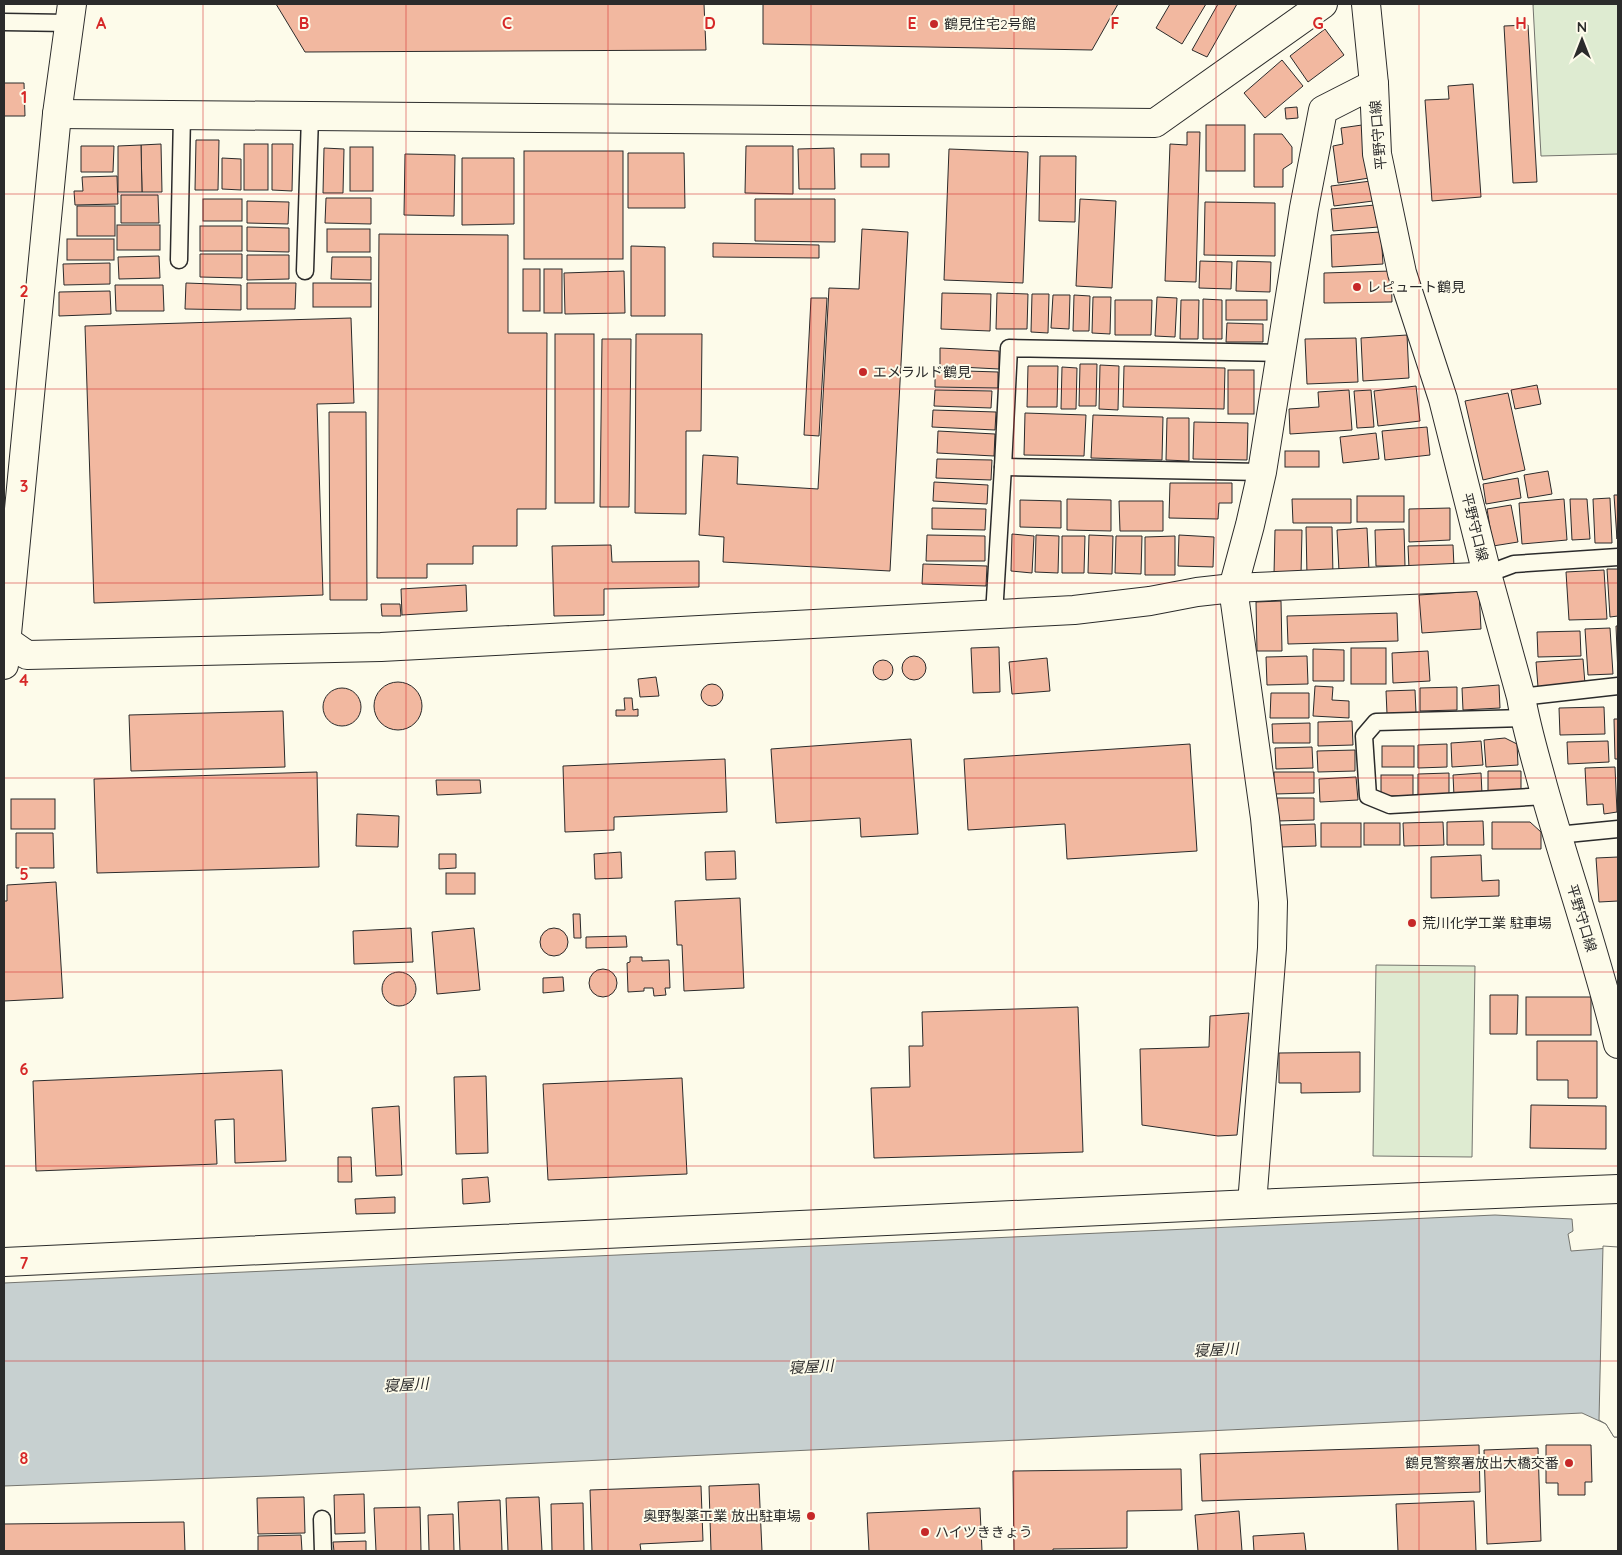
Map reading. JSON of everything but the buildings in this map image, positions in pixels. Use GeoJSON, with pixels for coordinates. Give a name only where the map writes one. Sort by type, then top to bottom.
{"type":"FeatureCollection","features":[{"type":"Feature","properties":{"kind":"street"},"geometry":{"type":"LineString","coordinates":[[57,114],[1155,123],[1323,4]]}},
{"type":"Feature","properties":{"kind":"street","name":"平野守口線"},"geometry":{"type":"LineString","coordinates":[[1366,4],[1374,84],[1377,154],[1402,273],[1443,399],[1546,796],[1618,1044]]}},
{"type":"Feature","properties":{"kind":"street"},"geometry":{"type":"LineString","coordinates":[[70,14],[57,114],[5,649],[27,655],[381,647],[1074,610],[1150,601],[1197,592],[1233,588],[1476,578],[1487,574]]}},
{"type":"Feature","properties":{"kind":"street"},"geometry":{"type":"LineString","coordinates":[[1252,1204],[1272,948],[1273,902],[1264,818],[1233,588],[1262,472],[1304,208],[1323,110],[1374,84]]}},
{"type":"Feature","properties":{"kind":"street"},"geometry":{"type":"LineString","coordinates":[[4,1262],[1252,1204],[1618,1189]]}},
{"type":"Feature","properties":{"kind":"lane"},"geometry":{"type":"LineString","coordinates":[[4,22],[70,14]]}},
{"type":"Feature","properties":{"kind":"lane"},"geometry":{"type":"LineString","coordinates":[[179,260],[182,115]]}},
{"type":"Feature","properties":{"kind":"lane"},"geometry":{"type":"LineString","coordinates":[[306,271],[310,116]]}},
{"type":"Feature","properties":{"kind":"lane"},"geometry":{"type":"LineString","coordinates":[[994,615],[1009,348],[1281,353]]}},
{"type":"Feature","properties":{"kind":"lane"},"geometry":{"type":"LineString","coordinates":[[1003,467],[1262,472]]}},
{"type":"Feature","properties":{"kind":"lane"},"geometry":{"type":"LineString","coordinates":[[1487,574],[1514,564],[1618,557]]}},
{"type":"Feature","properties":{"kind":"lane"},"geometry":{"type":"LineString","coordinates":[[1546,796],[1390,805],[1368,796],[1364,736],[1376,722],[1523,708],[1618,686]]}},
{"type":"Feature","properties":{"kind":"lane"},"geometry":{"type":"LineString","coordinates":[[1557,835],[1618,829]]}},
{"type":"Feature","properties":{"kind":"lane"},"geometry":{"type":"LineString","coordinates":[[322,1519],[323,1551]]}},
{"type":"Feature","properties":{"kind":"green space"},"geometry":{"type":"Polygon","coordinates":[[[1618,4],[1618,154],[1541,156],[1533,5],[1618,4]]]}},
{"type":"Feature","properties":{"kind":"green space"},"geometry":{"type":"Polygon","coordinates":[[[1376,965],[1475,966],[1472,1157],[1373,1156],[1376,965]]]}},
{"type":"Feature","properties":{"kind":"water","name":"寝屋川"},"geometry":{"type":"Polygon","coordinates":[[[1495,1215],[1572,1219],[1573,1231],[1568,1234],[1571,1251],[1610,1248],[1618,1437],[1614,1437],[1606,1424],[1582,1413],[269,1476],[4,1486],[4,1283],[1495,1215]]]}},
{"type":"Feature","properties":{"kind":"pier"},"geometry":{"type":"Polygon","coordinates":[[[1603,1246],[1618,1247],[1618,1437],[1614,1437],[1606,1424],[1599,1420],[1603,1246]]]}},
{"type":"Feature","properties":{"kind":"place","name":"鶴見住宅2号館"},"geometry":{"type":"Point","coordinates":[934,24]}},
{"type":"Feature","properties":{"kind":"place","name":"レピュート鶴見"},"geometry":{"type":"Point","coordinates":[1357,287]}},
{"type":"Feature","properties":{"kind":"place","name":"エメラルド鶴見"},"geometry":{"type":"Point","coordinates":[863,372]}},
{"type":"Feature","properties":{"kind":"place","name":"荒川化学工業 駐車場"},"geometry":{"type":"Point","coordinates":[1412,923]}},
{"type":"Feature","properties":{"kind":"place","name":"鶴見警察署放出大橋交番"},"geometry":{"type":"Point","coordinates":[1569,1463]}},
{"type":"Feature","properties":{"kind":"place","name":"奥野製薬工業 放出駐車場"},"geometry":{"type":"Point","coordinates":[811,1516]}},
{"type":"Feature","properties":{"kind":"place","name":"ハイツききょう"},"geometry":{"type":"Point","coordinates":[925,1532]}}]}
